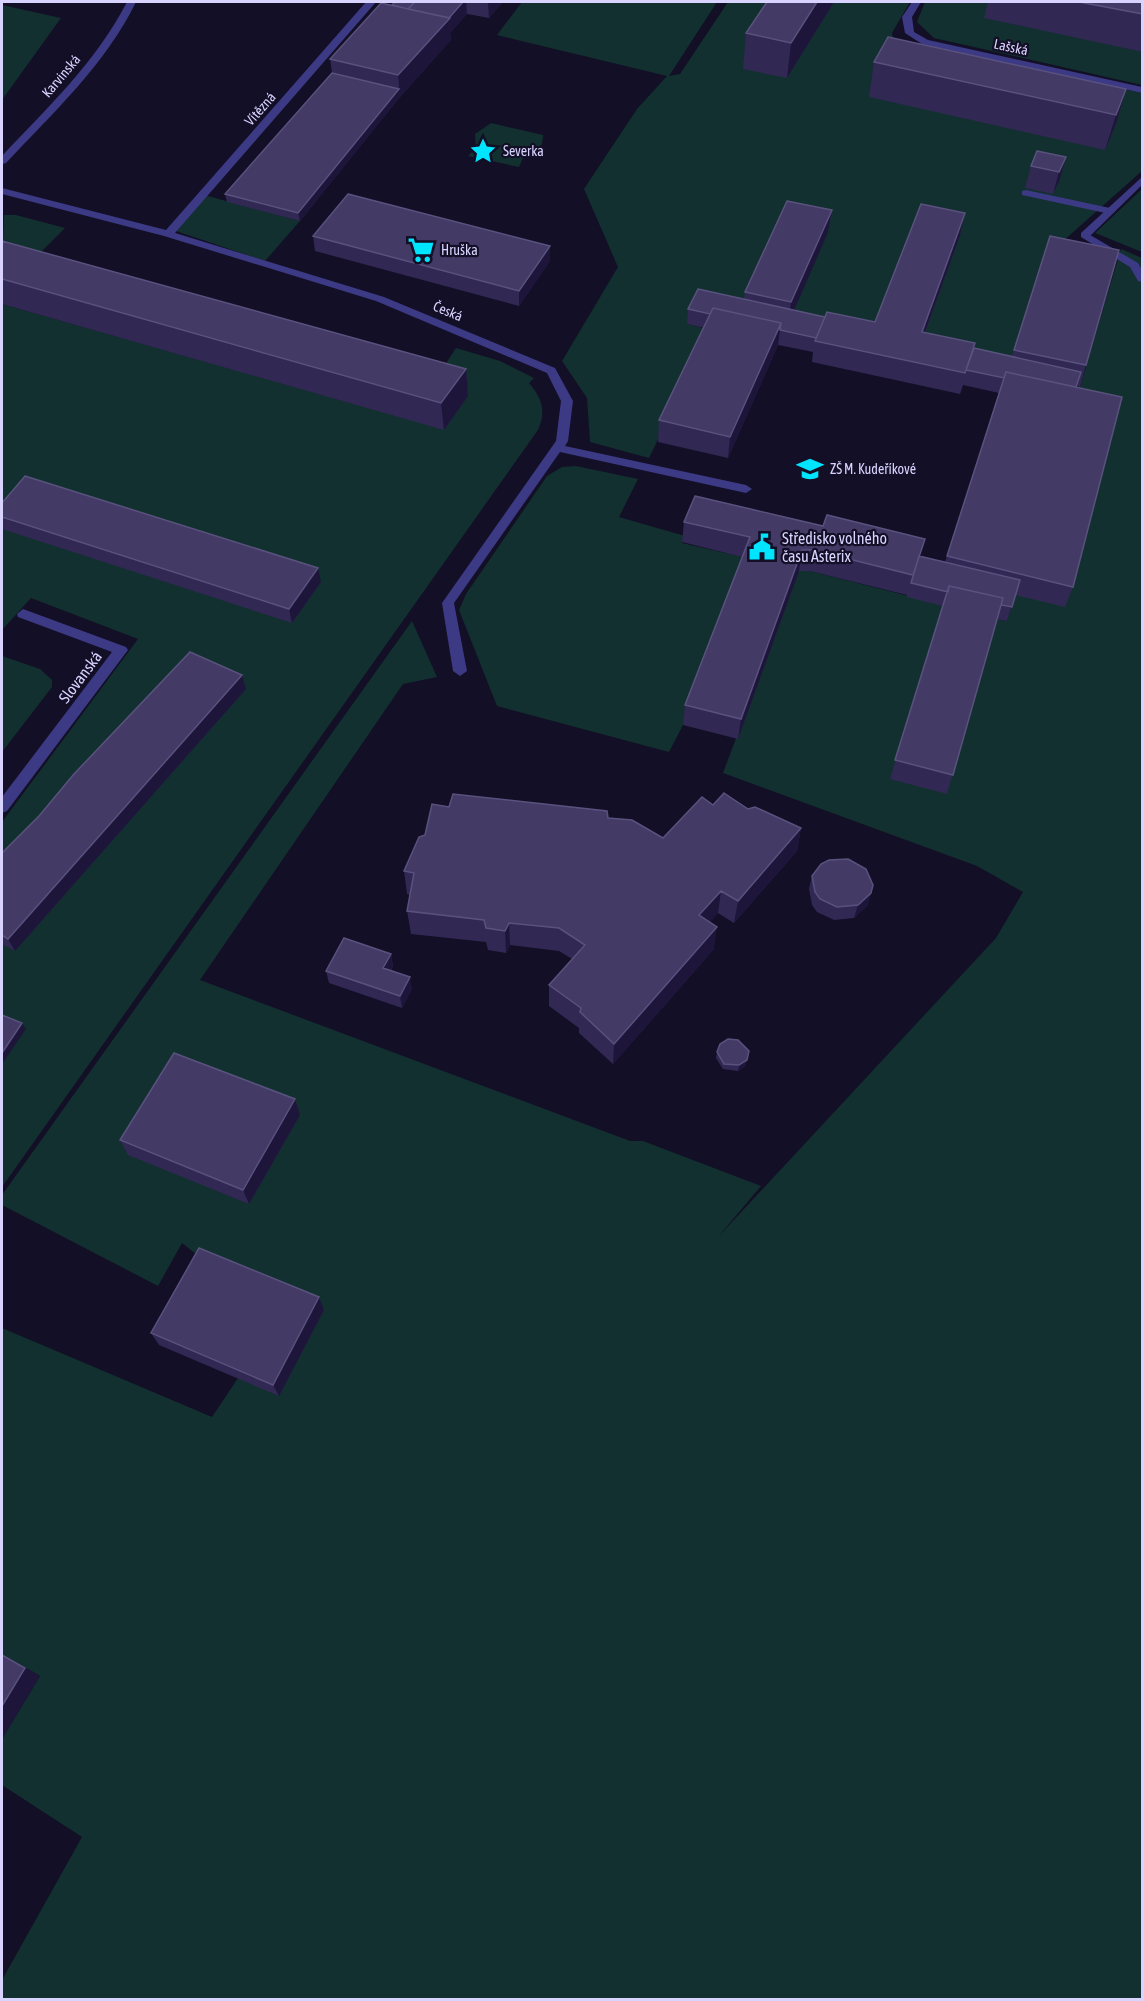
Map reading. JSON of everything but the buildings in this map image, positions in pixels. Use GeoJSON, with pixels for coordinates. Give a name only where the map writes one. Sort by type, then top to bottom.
{"type":"FeatureCollection","features":[{"type":"Feature","properties":{"kind":"street","name":"Karvinská"},"geometry":{"type":"LineString","coordinates":[[2,161],[67,92],[124,20],[131,2]]}},
{"type":"Feature","properties":{"kind":"street","name":"Vítězná"},"geometry":{"type":"LineString","coordinates":[[168,234],[371,2]]}},
{"type":"Feature","properties":{"kind":"street","name":"Lašská"},"geometry":{"type":"LineString","coordinates":[[916,2],[907,17],[910,33],[926,42],[1143,90]]}},
{"type":"Feature","properties":{"kind":"street"},"geometry":{"type":"LineString","coordinates":[[1143,180],[1085,235],[1134,265],[1143,279]]}},
{"type":"Feature","properties":{"kind":"street","name":"Česká"},"geometry":{"type":"LineString","coordinates":[[2,191],[168,234],[380,299],[551,371],[567,401],[562,441],[448,603],[460,671]]}},
{"type":"Feature","properties":{"kind":"street"},"geometry":{"type":"LineString","coordinates":[[1026,193],[1110,211]]}},
{"type":"Feature","properties":{"kind":"street"},"geometry":{"type":"LineString","coordinates":[[558,448],[746,489]]}},
{"type":"Feature","properties":{"kind":"street","name":"Slovanská"},"geometry":{"type":"LineString","coordinates":[[2,807],[122,650],[23,614]]}},
{"type":"Feature","properties":{"kind":"green space"},"geometry":{"type":"Polygon","coordinates":[[[522,2],[717,2],[669,76],[680,74],[728,2],[910,2],[892,33],[893,38],[903,43],[1142,93],[1142,171],[1044,258],[1008,371],[917,354],[960,235],[871,343],[788,324],[828,232],[743,314],[687,324],[711,330],[649,458],[590,442],[587,398],[562,361],[618,267],[584,189],[637,109],[667,76],[497,35],[522,2]]]}},
{"type":"Feature","properties":{"kind":"green space"},"geometry":{"type":"Polygon","coordinates":[[[925,2],[1142,2],[1142,85],[934,38],[917,22],[925,2]]]}},
{"type":"Feature","properties":{"kind":"green space"},"geometry":{"type":"Polygon","coordinates":[[[2,5],[61,18],[2,100],[2,5]]]}},
{"type":"Feature","properties":{"kind":"green space"},"geometry":{"type":"Polygon","coordinates":[[[491,123],[543,135],[542,144],[535,153],[523,158],[519,167],[468,156],[476,148],[475,134],[491,123]]]}},
{"type":"Feature","properties":{"kind":"green space"},"geometry":{"type":"Polygon","coordinates":[[[1142,189],[1142,252],[1095,233],[1142,189]]]}},
{"type":"Feature","properties":{"kind":"green space"},"geometry":{"type":"Polygon","coordinates":[[[204,195],[300,221],[265,261],[176,231],[204,195]]]}},
{"type":"Feature","properties":{"kind":"green space"},"geometry":{"type":"Polygon","coordinates":[[[4,215],[16,215],[65,228],[21,272],[2,266],[4,215]]]}},
{"type":"Feature","properties":{"kind":"green space"},"geometry":{"type":"Polygon","coordinates":[[[1121,249],[1142,258],[1142,1999],[2,1999],[2,1980],[82,1837],[2,1785],[2,1739],[40,1676],[2,1654],[2,1328],[212,1417],[238,1378],[280,1396],[206,1262],[182,1243],[158,1286],[2,1205],[2,1195],[412,621],[437,677],[403,684],[200,980],[630,1141],[643,1141],[761,1186],[718,1237],[996,938],[1023,892],[977,866],[723,773],[799,571],[810,571],[1007,621],[1076,387],[1080,387],[1121,249]]]}},
{"type":"Feature","properties":{"kind":"green space"},"geometry":{"type":"Polygon","coordinates":[[[2,304],[365,407],[431,386],[456,348],[500,361],[534,378],[529,383],[537,393],[542,416],[538,430],[2,1187],[2,822],[138,639],[31,598],[2,630],[2,304]]]}},
{"type":"Feature","properties":{"kind":"green space"},"geometry":{"type":"Polygon","coordinates":[[[576,466],[638,479],[619,517],[685,536],[682,543],[747,558],[683,725],[669,752],[497,706],[459,610],[466,594],[547,476],[562,467],[576,466]]]}},
{"type":"Feature","properties":{"kind":"green space"},"geometry":{"type":"Polygon","coordinates":[[[2,656],[40,669],[52,680],[52,687],[2,752],[2,656]]]}},
{"type":"Feature","properties":{"kind":"place","name":"Severka"},"geometry":{"type":"Point","coordinates":[483,151]}},
{"type":"Feature","properties":{"kind":"place","name":"Hruška"},"geometry":{"type":"Point","coordinates":[421,250]}},
{"type":"Feature","properties":{"kind":"place","name":"ZŠ M. Kudeříkové"},"geometry":{"type":"Point","coordinates":[810,469]}},
{"type":"Feature","properties":{"kind":"place","name":"Středisko volného času Asterix"},"geometry":{"type":"Point","coordinates":[762,547]}}]}
